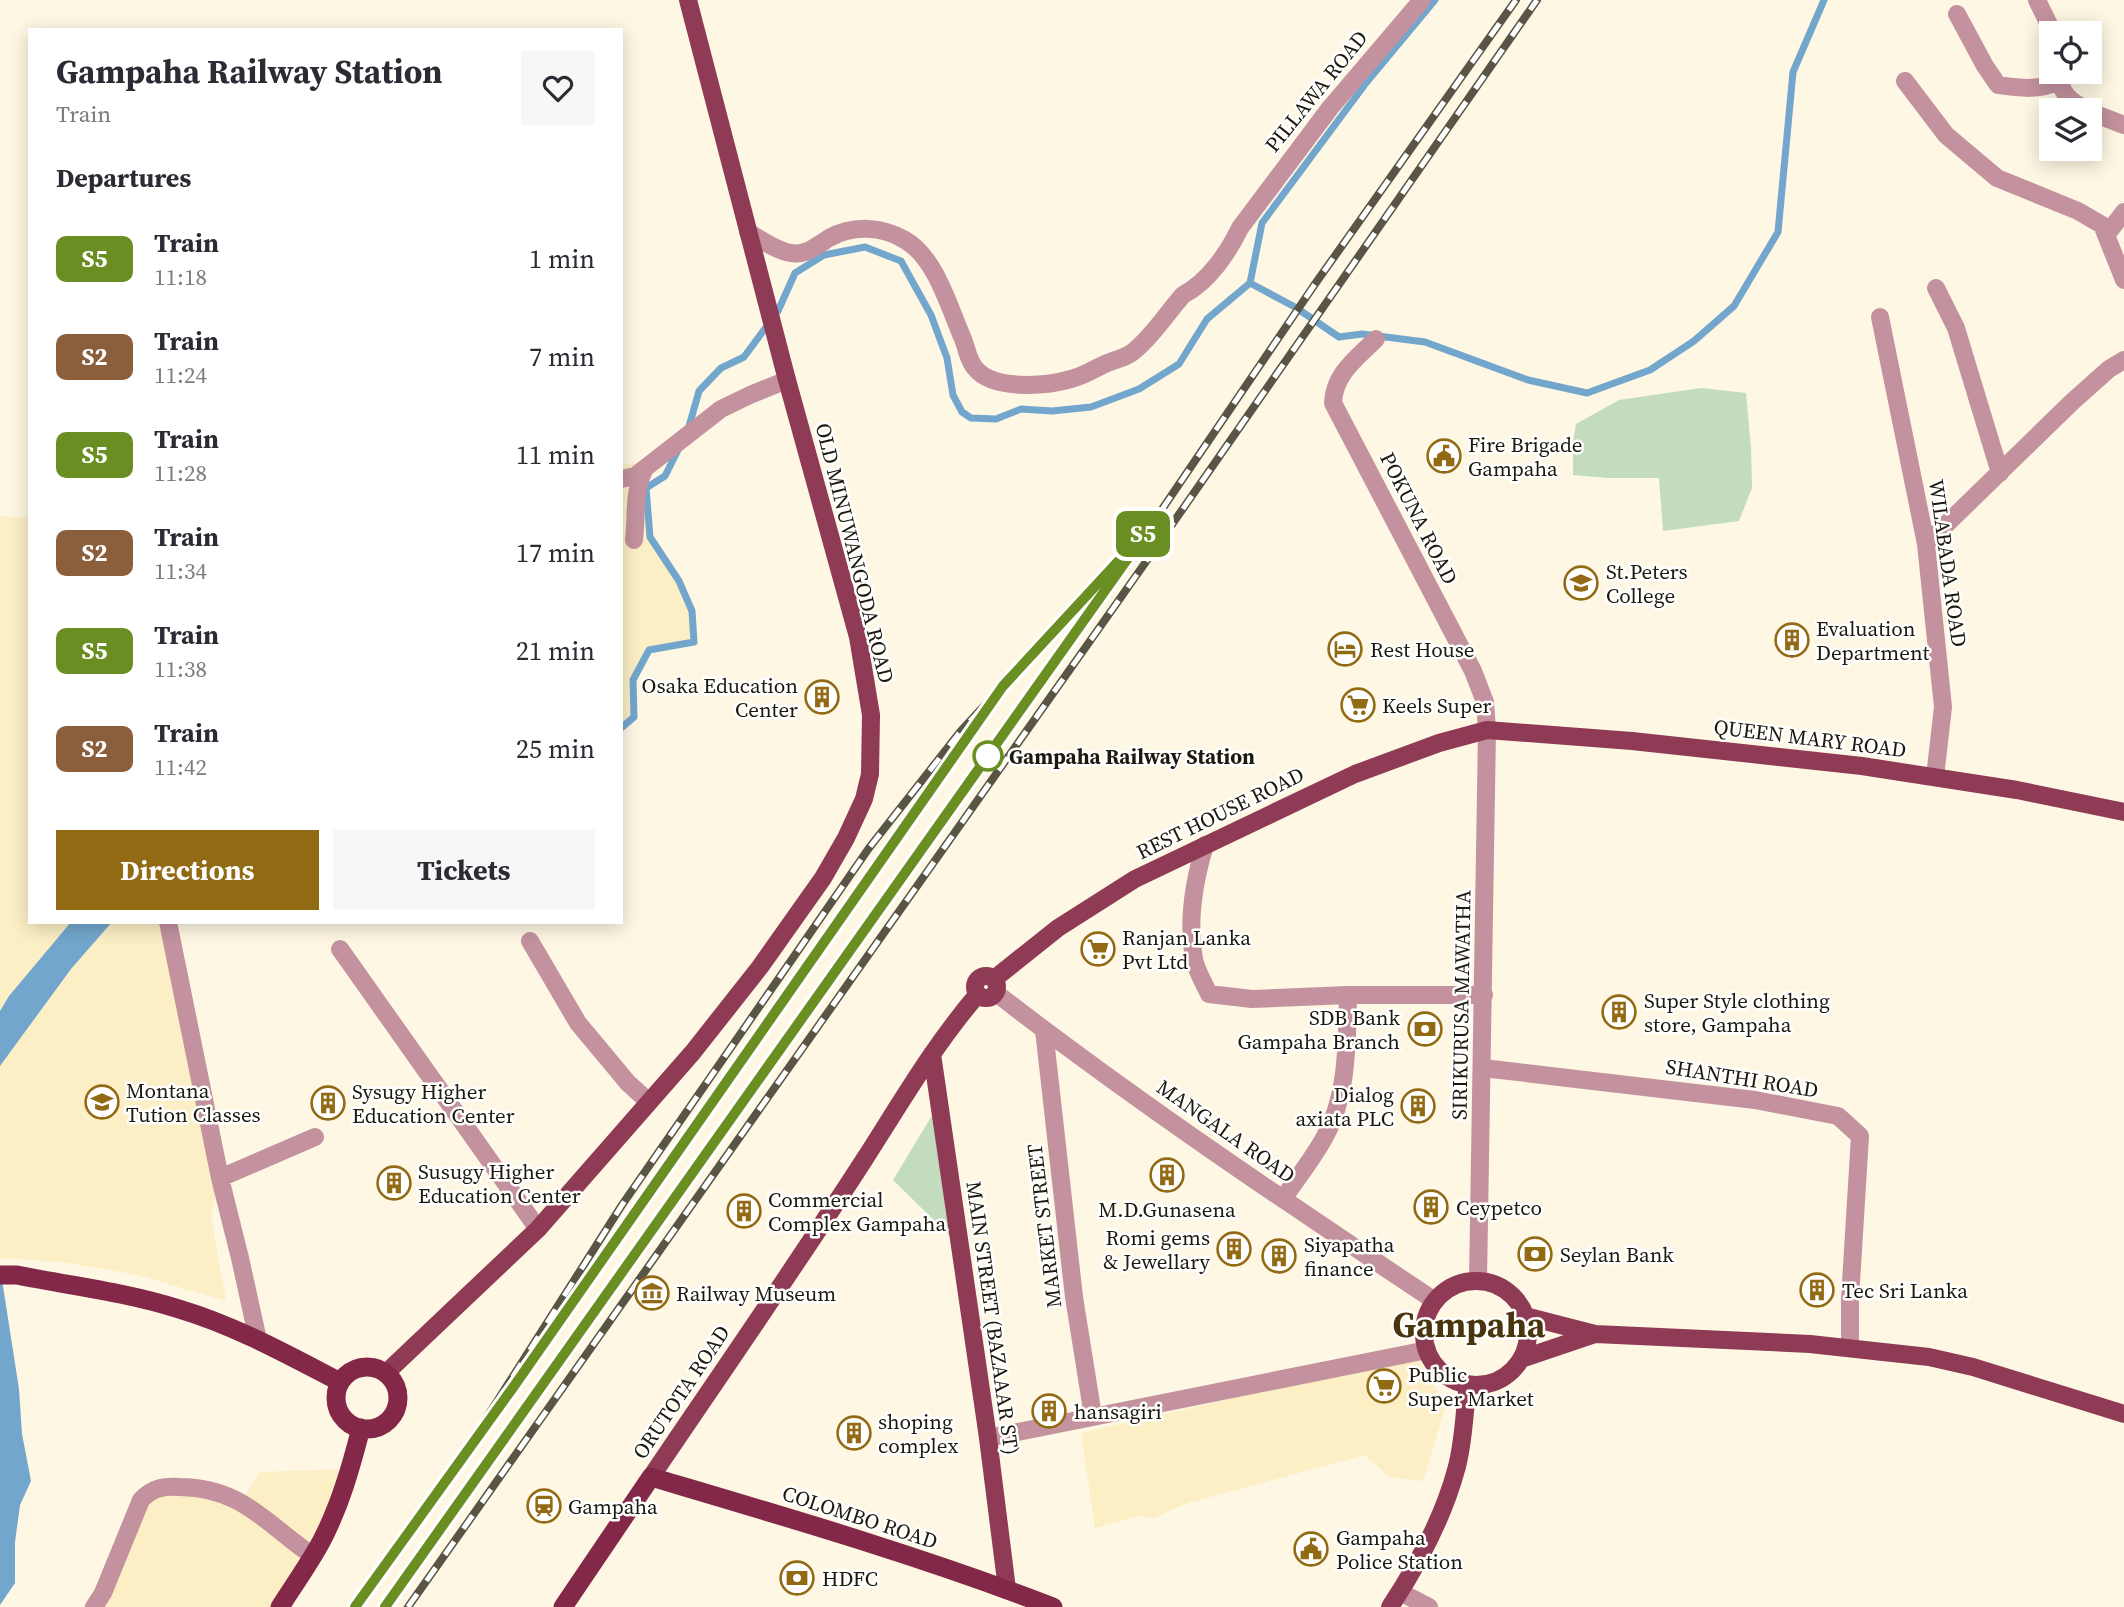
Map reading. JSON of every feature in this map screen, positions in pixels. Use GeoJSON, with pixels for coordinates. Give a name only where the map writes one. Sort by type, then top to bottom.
{"type":"FeatureCollection","features":[{"type":"Feature","properties":{"kind":"highway"},"geometry":{"type":"LineString","coordinates":[[8,1275],[130,1295],[217,1321],[340,1382]]}},
{"type":"Feature","properties":{"kind":"highway"},"geometry":{"type":"LineString","coordinates":[[370,1366],[386,1373],[395,1383],[398,1392],[395,1412],[381,1426],[361,1428],[346,1421],[337,1408],[336,1392],[340,1382],[352,1370],[361,1367],[370,1366]]}},
{"type":"Feature","properties":{"kind":"highway"},"geometry":{"type":"LineString","coordinates":[[280,1607],[313,1556],[342,1495],[361,1428]]}},
{"type":"Feature","properties":{"kind":"highway","name":"COLOMBO ROAD"},"geometry":{"type":"LineString","coordinates":[[651,1478],[838,1533],[1053,1607]]}},
{"type":"Feature","properties":{"kind":"highway","name":"ORUTOTA ROAD"},"geometry":{"type":"LineString","coordinates":[[563,1607],[651,1478]]}},
{"type":"Feature","properties":{"kind":"main road","name":"OLD MINUWANGODA ROAD"},"geometry":{"type":"LineString","coordinates":[[386,1373],[538,1229],[693,1052],[752,978],[823,878],[846,838],[863,799],[870,774],[871,715],[858,637],[747,232],[688,0]]}},
{"type":"Feature","properties":{"kind":"main road","name":"QUEEN MARY ROAD"},"geometry":{"type":"LineString","coordinates":[[1487,730],[1767,755],[2017,790],[2124,812]]}},
{"type":"Feature","properties":{"kind":"main road","name":"REST HOUSE ROAD"},"geometry":{"type":"LineString","coordinates":[[995,986],[1058,928],[1135,879],[1355,774],[1438,743],[1487,730]]}},
{"type":"Feature","properties":{"kind":"main road","name":"ORUTOTA ROAD"},"geometry":{"type":"LineString","coordinates":[[651,1478],[956,1019],[978,994],[987,998],[995,986]]}},
{"type":"Feature","properties":{"kind":"main road","name":"MAIN STREET (BAZAAAR ST)"},"geometry":{"type":"LineString","coordinates":[[932,1054],[988,1438],[1007,1589]]}},
{"type":"Feature","properties":{"kind":"main road"},"geometry":{"type":"LineString","coordinates":[[1478,1281],[1505,1289],[1515,1298],[1528,1328],[1527,1342],[1521,1359],[1512,1370],[1487,1383],[1468,1384],[1443,1373],[1427,1350],[1424,1336],[1425,1321],[1435,1301],[1452,1287],[1478,1281]]}},
{"type":"Feature","properties":{"kind":"main road"},"geometry":{"type":"LineString","coordinates":[[1525,1316],[1595,1334],[1850,1347],[1929,1357],[1973,1367],[2124,1415]]}},
{"type":"Feature","properties":{"kind":"main road"},"geometry":{"type":"LineString","coordinates":[[1521,1359],[1595,1334]]}},
{"type":"Feature","properties":{"kind":"main road"},"geometry":{"type":"LineString","coordinates":[[1390,1607],[1446,1500],[1457,1467],[1468,1384]]}},
{"type":"Feature","properties":{"kind":"street","name":"PILLAWA ROAD"},"geometry":{"type":"LineString","coordinates":[[747,232],[791,253],[810,251],[841,232],[856,229],[883,231],[906,240],[927,258],[950,307],[968,356],[986,378],[1001,382],[1046,385],[1074,379],[1107,362],[1120,360],[1135,350],[1183,295],[1191,291],[1216,267],[1250,214],[1330,107],[1422,0]]}},
{"type":"Feature","properties":{"kind":"street"},"geometry":{"type":"LineString","coordinates":[[2038,0],[2048,21]]}},
{"type":"Feature","properties":{"kind":"street"},"geometry":{"type":"LineString","coordinates":[[1956,14],[1998,85],[2025,89],[2049,84]]}},
{"type":"Feature","properties":{"kind":"street"},"geometry":{"type":"LineString","coordinates":[[1905,81],[1946,135],[1997,177],[2078,211],[2102,225],[2124,280]]}},
{"type":"Feature","properties":{"kind":"street"},"geometry":{"type":"LineString","coordinates":[[2102,116],[2124,125]]}},
{"type":"Feature","properties":{"kind":"street"},"geometry":{"type":"LineString","coordinates":[[2107,234],[2124,212]]}},
{"type":"Feature","properties":{"kind":"street"},"geometry":{"type":"LineString","coordinates":[[1936,288],[1956,328],[2000,473]]}},
{"type":"Feature","properties":{"kind":"street","name":"WILABADA ROAD"},"geometry":{"type":"LineString","coordinates":[[1880,317],[1927,544],[1943,707],[1935,777]]}},
{"type":"Feature","properties":{"kind":"street","name":"POKUNA ROAD"},"geometry":{"type":"LineString","coordinates":[[1376,339],[1339,378],[1334,388],[1333,403],[1473,671],[1485,702],[1487,730]]}},
{"type":"Feature","properties":{"kind":"street"},"geometry":{"type":"LineString","coordinates":[[1927,544],[2109,369],[2124,360]]}},
{"type":"Feature","properties":{"kind":"street"},"geometry":{"type":"LineString","coordinates":[[623,479],[635,476],[721,410],[787,380]]}},
{"type":"Feature","properties":{"kind":"street"},"geometry":{"type":"LineString","coordinates":[[634,540],[636,494],[645,468]]}},
{"type":"Feature","properties":{"kind":"street","name":"SIRIKURUSA MAWATHA"},"geometry":{"type":"LineString","coordinates":[[1478,1281],[1487,730]]}},
{"type":"Feature","properties":{"kind":"street"},"geometry":{"type":"LineString","coordinates":[[1205,845],[1194,882],[1192,920],[1194,960],[1209,994],[1252,999],[1348,995],[1484,995]]}},
{"type":"Feature","properties":{"kind":"street"},"geometry":{"type":"LineString","coordinates":[[168,924],[220,1178],[258,1340]]}},
{"type":"Feature","properties":{"kind":"street"},"geometry":{"type":"LineString","coordinates":[[530,941],[578,1023],[617,1071],[649,1102]]}},
{"type":"Feature","properties":{"kind":"street"},"geometry":{"type":"LineString","coordinates":[[340,949],[538,1229]]}},
{"type":"Feature","properties":{"kind":"street","name":"MANGALA ROAD"},"geometry":{"type":"LineString","coordinates":[[995,986],[1044,1030],[1283,1199],[1435,1301]]}},
{"type":"Feature","properties":{"kind":"street"},"geometry":{"type":"LineString","coordinates":[[1283,1199],[1325,1138],[1339,1097],[1347,1055],[1348,995]]}},
{"type":"Feature","properties":{"kind":"street","name":"MARKET STREET"},"geometry":{"type":"LineString","coordinates":[[1044,1030],[1074,1297],[1093,1416]]}},
{"type":"Feature","properties":{"kind":"street","name":"SHANTHI ROAD"},"geometry":{"type":"LineString","coordinates":[[1483,1068],[1755,1100],[1838,1116],[1860,1136],[1850,1299],[1850,1347]]}},
{"type":"Feature","properties":{"kind":"street"},"geometry":{"type":"LineString","coordinates":[[220,1178],[316,1137]]}},
{"type":"Feature","properties":{"kind":"street"},"geometry":{"type":"LineString","coordinates":[[988,1438],[1427,1350]]}},
{"type":"Feature","properties":{"kind":"street"},"geometry":{"type":"LineString","coordinates":[[94,1607],[103,1593],[131,1520],[141,1500],[150,1490],[172,1486],[202,1487],[242,1501],[313,1556]]}},
{"type":"Feature","properties":{"kind":"street"},"geometry":{"type":"LineString","coordinates":[[1400,1592],[1429,1607]]}},
{"type":"Feature","properties":{"kind":"shaded area"},"geometry":{"type":"Polygon","coordinates":[[[639,463],[646,488],[650,537],[679,581],[692,611],[694,642],[649,650],[633,680],[634,717],[623,726],[623,464],[639,463]]]}},
{"type":"Feature","properties":{"kind":"shaded area"},"geometry":{"type":"Polygon","coordinates":[[[0,516],[28,518],[28,924],[69,924],[9,996],[0,1011],[0,516]]]}},
{"type":"Feature","properties":{"kind":"shaded area","name":"Montana Tution Classes"},"geometry":{"type":"Polygon","coordinates":[[[110,924],[168,924],[220,1178],[211,1217],[226,1301],[138,1275],[62,1262],[0,1258],[0,1066],[71,969],[110,924]]]}},
{"type":"Feature","properties":{"kind":"shaded area"},"geometry":{"type":"Polygon","coordinates":[[[1418,1359],[1446,1405],[1423,1481],[1389,1477],[1365,1455],[1188,1503],[1154,1518],[1140,1516],[1095,1528],[1081,1433],[1418,1359]]]}},
{"type":"Feature","properties":{"kind":"shaded area"},"geometry":{"type":"Polygon","coordinates":[[[350,1469],[280,1607],[94,1607],[151,1490],[242,1501],[260,1472],[350,1469]]]}},
{"type":"Feature","properties":{"kind":"green space"},"geometry":{"type":"Polygon","coordinates":[[[1701,388],[1746,393],[1752,488],[1739,521],[1663,531],[1659,478],[1573,475],[1576,424],[1619,400],[1701,388]]]}},
{"type":"Feature","properties":{"kind":"green space"},"geometry":{"type":"Polygon","coordinates":[[[936,1109],[951,1237],[893,1180],[936,1109]]]}},
{"type":"Feature","properties":{"kind":"water"},"geometry":{"type":"Polygon","coordinates":[[[69,924],[110,924],[71,969],[0,1066],[0,1011],[9,996],[69,924]]]}},
{"type":"Feature","properties":{"kind":"water"},"geometry":{"type":"Polygon","coordinates":[[[0,1267],[19,1389],[22,1434],[31,1481],[20,1505],[15,1542],[15,1583],[0,1605],[0,1267]]]}},
{"type":"Feature","properties":{"kind":"waterway"},"geometry":{"type":"LineString","coordinates":[[1250,283],[1262,223],[1366,83],[1435,0]]}},
{"type":"Feature","properties":{"kind":"waterway"},"geometry":{"type":"LineString","coordinates":[[688,430],[699,391],[721,368],[744,357],[778,311],[795,273],[824,255],[865,247],[901,261],[931,315],[947,358],[953,395],[962,412],[971,418],[996,419],[1021,409],[1052,411],[1091,407],[1139,389],[1179,364],[1207,319],[1250,283],[1295,307],[1339,337],[1362,334],[1425,342],[1528,380],[1587,393],[1650,370],[1694,341],[1734,306],[1778,232],[1793,72],[1824,0]]}},
{"type":"Feature","properties":{"kind":"waterway"},"geometry":{"type":"LineString","coordinates":[[623,726],[634,717],[633,680],[649,650],[694,642],[692,611],[679,581],[650,537],[646,488],[665,476],[678,450]]}},
{"type":"Feature","properties":{"kind":"railway"},"geometry":{"type":"LineString","coordinates":[[386,1607],[1150,527],[1315,284],[1516,0]]}},
{"type":"Feature","properties":{"kind":"railway"},"geometry":{"type":"LineString","coordinates":[[408,1607],[1150,556],[1537,0]]}},
{"type":"Feature","properties":{"kind":"railway"},"geometry":{"type":"LineString","coordinates":[[461,1458],[622,1205],[869,848],[960,732],[1109,570]]}},
{"type":"Feature","properties":{"kind":"railway"},"geometry":{"type":"LineString","coordinates":[[592,1273],[963,743]]}},
{"type":"Feature","properties":{"kind":"railway"},"geometry":{"type":"LineString","coordinates":[[355,1607],[467,1450]]}},
{"type":"Feature","properties":{"kind":"train","name":"S5"},"geometry":{"type":"LineString","coordinates":[[355,1607],[512,1389],[1003,686],[1150,527],[385,1607]]}},
{"type":"Feature","properties":{"kind":"place","name":"Fire Brigade Gampaha"},"geometry":{"type":"Point","coordinates":[1444,456]}},
{"type":"Feature","properties":{"kind":"place","name":"St.Peters College"},"geometry":{"type":"Point","coordinates":[1581,583]}},
{"type":"Feature","properties":{"kind":"place","name":"Evaluation Department"},"geometry":{"type":"Point","coordinates":[1792,640]}},
{"type":"Feature","properties":{"kind":"place","name":"Rest House"},"geometry":{"type":"Point","coordinates":[1345,649]}},
{"type":"Feature","properties":{"kind":"place","name":"Osaka Education Center"},"geometry":{"type":"Point","coordinates":[822,697]}},
{"type":"Feature","properties":{"kind":"place","name":"Keels Super"},"geometry":{"type":"Point","coordinates":[1358,705]}},
{"type":"Feature","properties":{"kind":"place","name":"Gampaha Railway Station"},"geometry":{"type":"Point","coordinates":[988,756]}},
{"type":"Feature","properties":{"kind":"place","name":"Ranjan Lanka Pvt Ltd"},"geometry":{"type":"Point","coordinates":[1098,949]}},
{"type":"Feature","properties":{"kind":"place","name":"Super Style clothing store, Gampaha"},"geometry":{"type":"Point","coordinates":[1619,1012]}},
{"type":"Feature","properties":{"kind":"place","name":"SDB Bank Gampaha Branch"},"geometry":{"type":"Point","coordinates":[1425,1029]}},
{"type":"Feature","properties":{"kind":"place","name":"Montana Tution Classes"},"geometry":{"type":"Point","coordinates":[102,1102]}},
{"type":"Feature","properties":{"kind":"place","name":"Sysugy Higher Education Center"},"geometry":{"type":"Point","coordinates":[328,1103]}},
{"type":"Feature","properties":{"kind":"place","name":"Dialog axiata PLC"},"geometry":{"type":"Point","coordinates":[1418,1106]}},
{"type":"Feature","properties":{"kind":"place","name":"M.D.Gunasena"},"geometry":{"type":"Point","coordinates":[1167,1175]}},
{"type":"Feature","properties":{"kind":"place","name":"Susugy Higher Education Center"},"geometry":{"type":"Point","coordinates":[394,1183]}},
{"type":"Feature","properties":{"kind":"place","name":"Ceypetco"},"geometry":{"type":"Point","coordinates":[1431,1207]}},
{"type":"Feature","properties":{"kind":"place","name":"Commercial Complex Gampaha"},"geometry":{"type":"Point","coordinates":[744,1211]}},
{"type":"Feature","properties":{"kind":"place","name":"Romi gems & Jewellary"},"geometry":{"type":"Point","coordinates":[1234,1249]}},
{"type":"Feature","properties":{"kind":"place","name":"Seylan Bank"},"geometry":{"type":"Point","coordinates":[1535,1254]}},
{"type":"Feature","properties":{"kind":"place","name":"Siyapatha finance"},"geometry":{"type":"Point","coordinates":[1279,1256]}},
{"type":"Feature","properties":{"kind":"place","name":"Tec Sri Lanka"},"geometry":{"type":"Point","coordinates":[1817,1290]}},
{"type":"Feature","properties":{"kind":"place","name":"Railway Museum"},"geometry":{"type":"Point","coordinates":[652,1293]}},
{"type":"Feature","properties":{"kind":"place","name":"Public Super Market"},"geometry":{"type":"Point","coordinates":[1384,1386]}},
{"type":"Feature","properties":{"kind":"place","name":"hansagiri"},"geometry":{"type":"Point","coordinates":[1049,1411]}},
{"type":"Feature","properties":{"kind":"place","name":"shoping complex"},"geometry":{"type":"Point","coordinates":[854,1433]}},
{"type":"Feature","properties":{"kind":"place","name":"Gampaha"},"geometry":{"type":"Point","coordinates":[544,1506]}},
{"type":"Feature","properties":{"kind":"place","name":"Gampaha Police Station"},"geometry":{"type":"Point","coordinates":[1311,1549]}},
{"type":"Feature","properties":{"kind":"place","name":"HDFC"},"geometry":{"type":"Point","coordinates":[797,1578]}},
{"type":"Feature","properties":{"kind":"district","name":"Gampaha"},"geometry":{"type":"Point","coordinates":[1469,1325]}}]}
